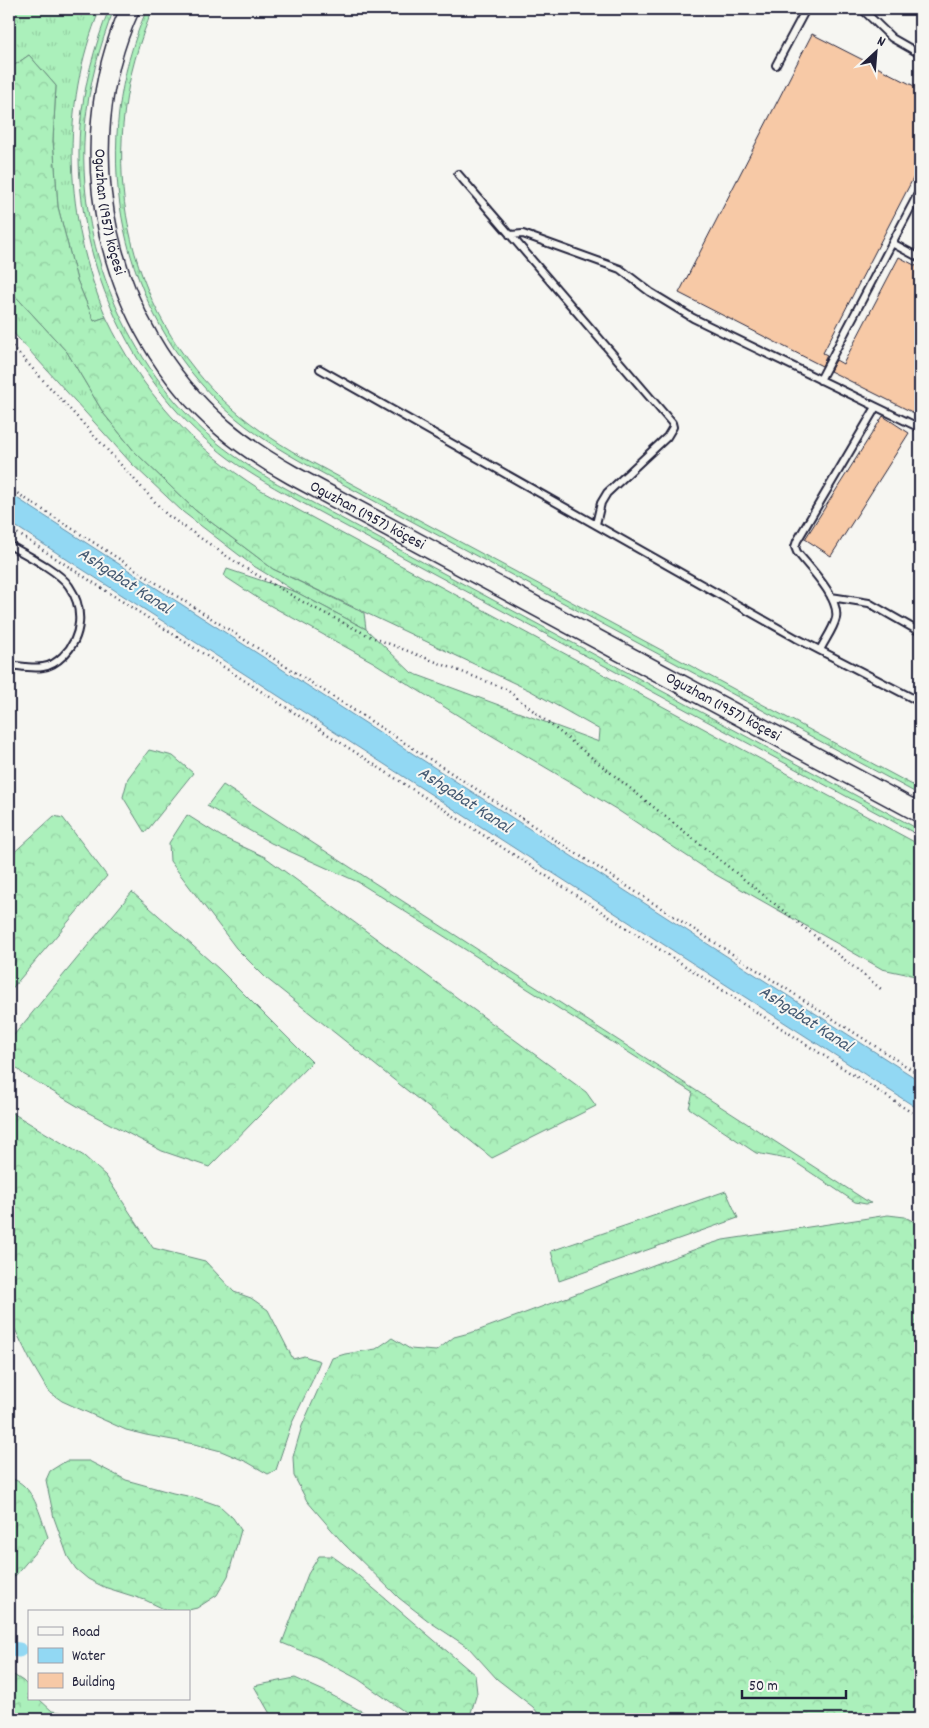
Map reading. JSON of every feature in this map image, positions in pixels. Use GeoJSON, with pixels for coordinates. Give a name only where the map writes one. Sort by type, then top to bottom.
{"type":"FeatureCollection","features":[{"type":"Feature","properties":{"kind":"main road","name":"Oguzhan (1957) köçesi"},"geometry":{"type":"LineString","coordinates":[[130,9],[112,60],[103,104],[100,167],[103,209],[120,276],[138,317],[172,373],[209,415],[239,441],[285,471],[920,813]]}},
{"type":"Feature","properties":{"kind":"lane"},"geometry":{"type":"LineString","coordinates":[[776,65],[805,9]]}},
{"type":"Feature","properties":{"kind":"lane"},"geometry":{"type":"LineString","coordinates":[[862,9],[892,38],[920,54]]}},
{"type":"Feature","properties":{"kind":"lane"},"geometry":{"type":"LineString","coordinates":[[458,174],[672,423],[673,428],[667,437],[607,493],[601,503],[596,524]]}},
{"type":"Feature","properties":{"kind":"lane"},"geometry":{"type":"LineString","coordinates":[[820,380],[920,190]]}},
{"type":"Feature","properties":{"kind":"lane"},"geometry":{"type":"LineString","coordinates":[[510,235],[524,234],[620,269],[650,292],[693,318],[920,428]]}},
{"type":"Feature","properties":{"kind":"lane"},"geometry":{"type":"LineString","coordinates":[[892,244],[920,258]]}},
{"type":"Feature","properties":{"kind":"lane"},"geometry":{"type":"LineString","coordinates":[[320,369],[788,633],[920,702]]}},
{"type":"Feature","properties":{"kind":"lane"},"geometry":{"type":"LineString","coordinates":[[820,650],[836,619],[836,610],[831,597],[795,547],[876,407]]}},
{"type":"Feature","properties":{"kind":"lane"},"geometry":{"type":"LineString","coordinates":[[9,544],[59,576],[68,584],[76,597],[80,616],[80,627],[76,639],[68,652],[56,662],[44,667],[9,665]]}},
{"type":"Feature","properties":{"kind":"lane"},"geometry":{"type":"LineString","coordinates":[[831,597],[869,603],[920,632]]}},
{"type":"Feature","properties":{"kind":"path"},"geometry":{"type":"LineString","coordinates":[[9,343],[166,514],[240,566],[302,602],[369,636],[506,689],[881,989]]}},
{"type":"Feature","properties":{"kind":"path"},"geometry":{"type":"LineString","coordinates":[[9,488],[920,1075]]}},
{"type":"Feature","properties":{"kind":"path"},"geometry":{"type":"LineString","coordinates":[[9,528],[920,1118]]}},
{"type":"Feature","properties":{"kind":"green space"},"geometry":{"type":"Polygon","coordinates":[[[9,9],[100,9],[87,47],[78,85],[73,124],[72,163],[75,202],[82,241],[92,279],[106,317],[94,321],[77,280],[58,207],[53,140],[56,86],[29,55],[9,69],[9,9]]]}},
{"type":"Feature","properties":{"kind":"green space"},"geometry":{"type":"Polygon","coordinates":[[[109,9],[114,9],[95,66],[85,126],[84,170],[89,214],[98,257],[113,299],[132,339],[156,376],[183,410],[223,448],[278,484],[920,830],[920,836],[275,488],[220,452],[180,414],[152,380],[128,342],[108,301],[94,259],[84,215],[79,170],[80,126],[90,67],[109,9]]]}},
{"type":"Feature","properties":{"kind":"green space"},"geometry":{"type":"Polygon","coordinates":[[[147,9],[153,9],[135,59],[125,111],[122,163],[126,215],[139,266],[159,314],[187,359],[222,399],[260,430],[302,457],[920,789],[920,795],[300,461],[256,434],[217,401],[182,360],[154,315],[134,267],[122,216],[117,164],[119,111],[129,60],[147,9]]]}},
{"type":"Feature","properties":{"kind":"green space"},"geometry":{"type":"Polygon","coordinates":[[[29,55],[56,86],[53,140],[58,207],[77,280],[94,321],[106,317],[120,345],[136,370],[170,415],[190,435],[235,473],[261,490],[920,845],[920,977],[882,969],[711,872],[616,809],[462,718],[373,662],[262,601],[224,576],[227,569],[296,592],[366,629],[412,673],[599,742],[600,730],[531,691],[273,569],[195,510],[135,452],[104,414],[67,352],[9,289],[9,69],[29,55]]]}},
{"type":"Feature","properties":{"kind":"green space"},"geometry":{"type":"Polygon","coordinates":[[[9,289],[67,352],[104,414],[135,452],[195,510],[273,569],[364,613],[366,629],[296,592],[252,565],[183,512],[132,464],[9,328],[9,289]]]}},
{"type":"Feature","properties":{"kind":"green space"},"geometry":{"type":"Polygon","coordinates":[[[149,750],[173,756],[193,773],[145,833],[123,797],[128,778],[149,750]]]}},
{"type":"Feature","properties":{"kind":"green space"},"geometry":{"type":"Polygon","coordinates":[[[223,785],[871,1203],[866,1204],[855,1202],[792,1160],[756,1153],[689,1108],[693,1093],[358,882],[271,843],[207,806],[223,785]]]}},
{"type":"Feature","properties":{"kind":"green space"},"geometry":{"type":"Polygon","coordinates":[[[187,815],[222,837],[265,857],[586,1092],[596,1106],[492,1158],[266,978],[236,948],[170,861],[169,843],[187,815]]]}},
{"type":"Feature","properties":{"kind":"green space"},"geometry":{"type":"Polygon","coordinates":[[[54,816],[63,818],[107,876],[9,992],[9,857],[54,816]]]}},
{"type":"Feature","properties":{"kind":"green space"},"geometry":{"type":"Polygon","coordinates":[[[132,892],[219,969],[312,1062],[209,1167],[162,1151],[89,1113],[23,1074],[9,1061],[9,1041],[132,892]]]}},
{"type":"Feature","properties":{"kind":"green space"},"geometry":{"type":"Polygon","coordinates":[[[9,1111],[84,1156],[106,1176],[153,1248],[205,1261],[234,1292],[251,1298],[268,1310],[293,1359],[304,1356],[320,1361],[291,1425],[276,1470],[268,1474],[247,1462],[221,1451],[126,1430],[62,1401],[48,1391],[31,1362],[9,1317],[9,1111]]]}},
{"type":"Feature","properties":{"kind":"green space"},"geometry":{"type":"Polygon","coordinates":[[[726,1191],[738,1218],[559,1281],[551,1251],[726,1191]]]}},
{"type":"Feature","properties":{"kind":"green space"},"geometry":{"type":"Polygon","coordinates":[[[888,1215],[905,1217],[920,1225],[920,1719],[543,1719],[533,1707],[497,1679],[469,1648],[430,1622],[399,1598],[343,1543],[307,1501],[294,1476],[293,1457],[302,1426],[332,1358],[376,1349],[392,1338],[410,1349],[436,1351],[454,1337],[477,1331],[723,1240],[888,1215]]]}},
{"type":"Feature","properties":{"kind":"green space"},"geometry":{"type":"Polygon","coordinates":[[[66,1461],[89,1461],[126,1480],[197,1498],[220,1506],[233,1518],[241,1530],[228,1576],[217,1595],[197,1608],[166,1610],[145,1600],[104,1587],[88,1579],[76,1569],[68,1557],[54,1518],[46,1480],[50,1471],[66,1461]]]}},
{"type":"Feature","properties":{"kind":"green space"},"geometry":{"type":"Polygon","coordinates":[[[9,1478],[25,1486],[30,1493],[39,1510],[48,1537],[9,1583],[9,1478]]]}},
{"type":"Feature","properties":{"kind":"green space"},"geometry":{"type":"Polygon","coordinates":[[[319,1556],[332,1556],[353,1571],[475,1675],[477,1693],[469,1719],[415,1719],[358,1679],[316,1657],[282,1643],[308,1574],[319,1556]]]}},
{"type":"Feature","properties":{"kind":"green space"},"geometry":{"type":"Polygon","coordinates":[[[9,1672],[28,1686],[28,1700],[40,1700],[52,1711],[98,1719],[9,1719],[9,1672]]]}},
{"type":"Feature","properties":{"kind":"green space"},"geometry":{"type":"Polygon","coordinates":[[[295,1678],[376,1719],[273,1719],[254,1686],[295,1678]]]}},
{"type":"Feature","properties":{"kind":"water","name":"Ashgabat Kanal"},"geometry":{"type":"Polygon","coordinates":[[[9,493],[920,1081],[920,1110],[9,522],[9,493]]]}},
{"type":"Feature","properties":{"kind":"building"},"geometry":{"type":"Polygon","coordinates":[[[812,34],[920,89],[920,165],[823,353],[827,355],[822,366],[679,293],[812,34]]]}},
{"type":"Feature","properties":{"kind":"building"},"geometry":{"type":"Polygon","coordinates":[[[899,257],[920,268],[920,416],[830,371],[836,360],[843,364],[899,257]]]}},
{"type":"Feature","properties":{"kind":"building"},"geometry":{"type":"Polygon","coordinates":[[[883,416],[909,433],[831,556],[805,539],[883,416]]]}},
{"type":"Feature","properties":{"kind":"waterway"},"geometry":{"type":"LineString","coordinates":[[9,1649],[19,1650]]}}]}
